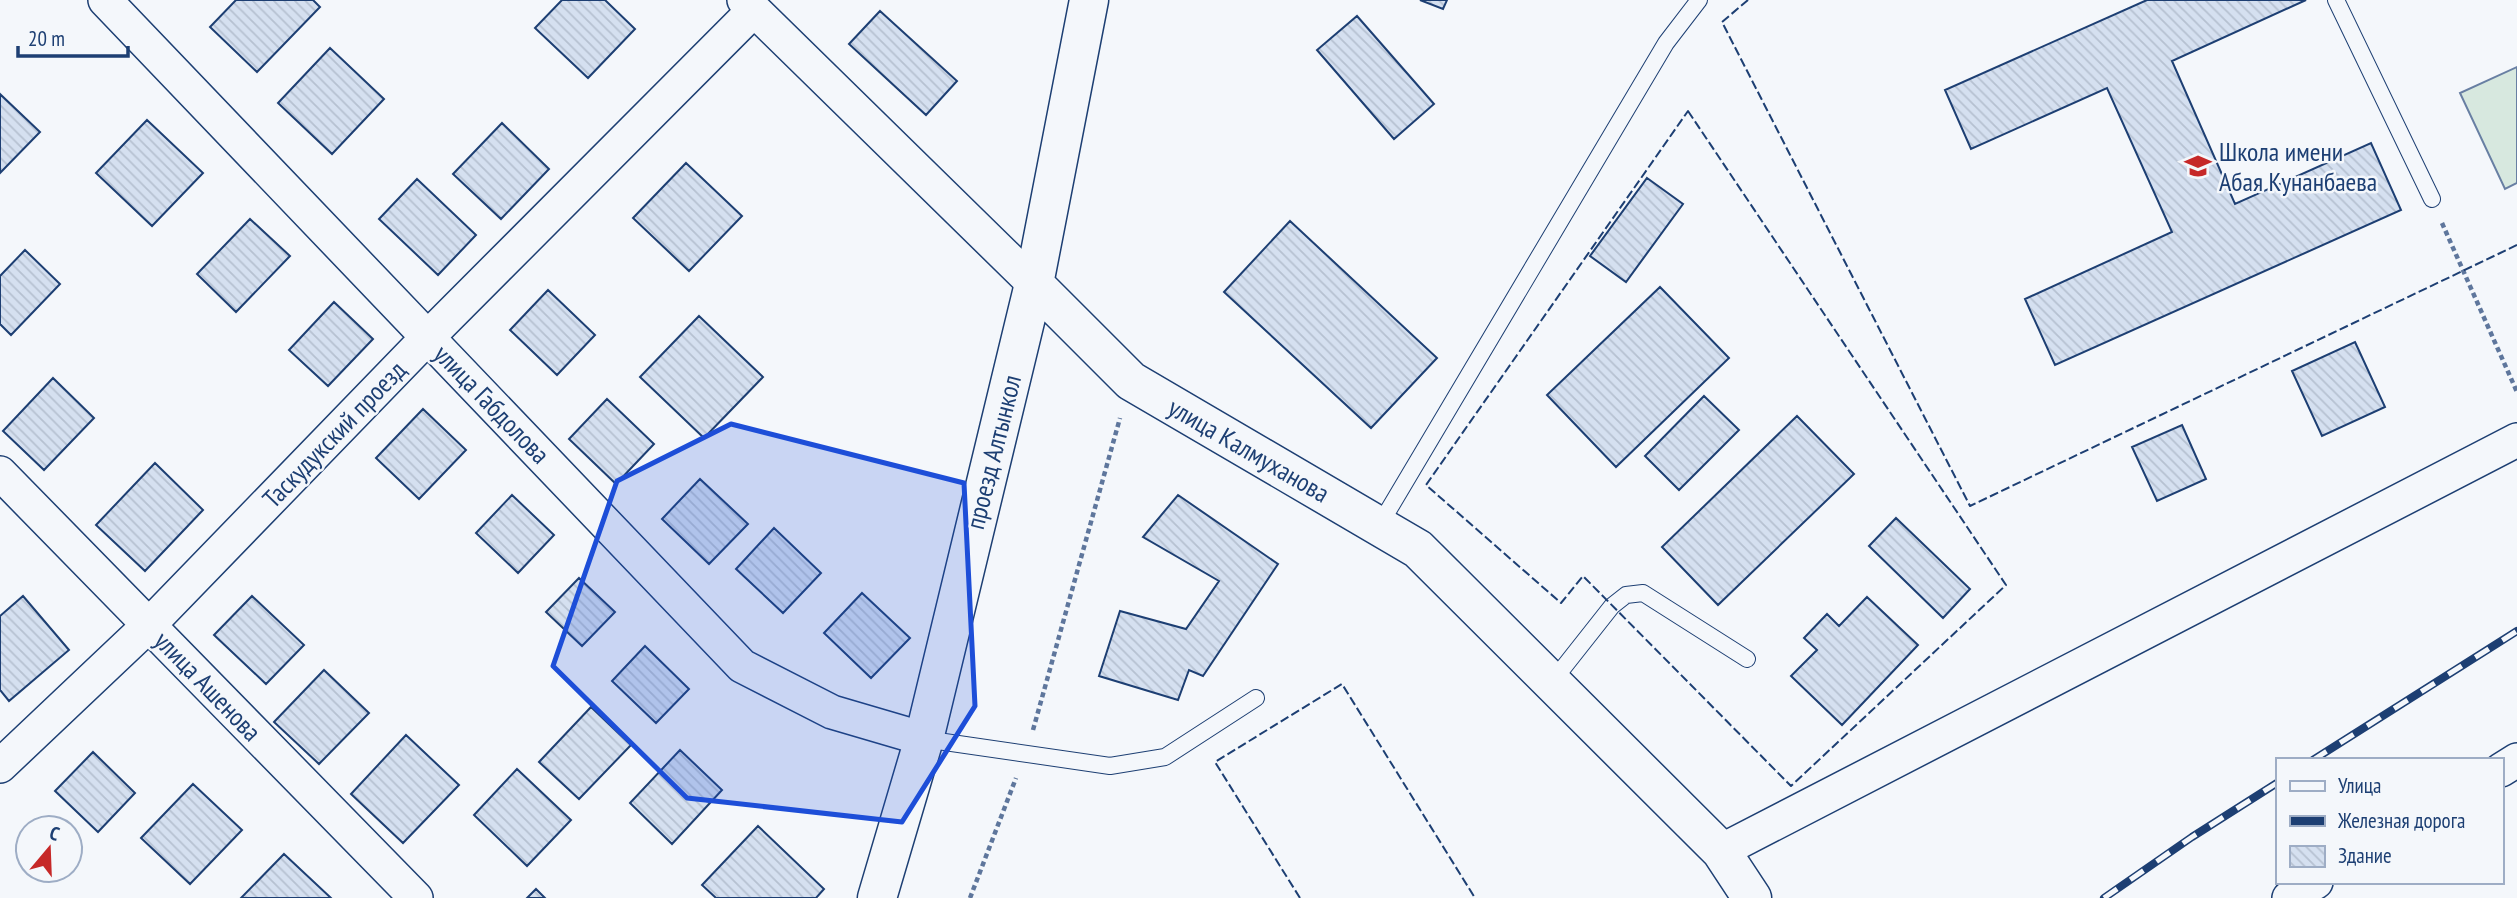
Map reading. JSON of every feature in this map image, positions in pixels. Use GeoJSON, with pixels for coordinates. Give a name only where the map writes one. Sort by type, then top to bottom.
{"type":"FeatureCollection","features":[{"type":"Feature","properties":{"kind":"street","name":"улица Габдолова"},"geometry":{"type":"LineString","coordinates":[[105,0],[742,666],[832,712],[924,739]]}},
{"type":"Feature","properties":{"kind":"street","name":"проезд Алтынкол"},"geometry":{"type":"LineString","coordinates":[[877,898],[924,739],[1034,284],[1089,0]]}},
{"type":"Feature","properties":{"kind":"street","name":"Таскудукский проезд"},"geometry":{"type":"LineString","coordinates":[[0,766],[149,625],[749,5]]}},
{"type":"Feature","properties":{"kind":"street","name":"улица Калмуханова"},"geometry":{"type":"LineString","coordinates":[[749,5],[1131,381],[1418,549],[1721,851],[1752,898]]}},
{"type":"Feature","properties":{"kind":"street"},"geometry":{"type":"LineString","coordinates":[[1721,851],[2517,440]]}},
{"type":"Feature","properties":{"kind":"street","name":"улица Ашенова"},"geometry":{"type":"LineString","coordinates":[[0,473],[416,898]]}},
{"type":"Feature","properties":{"kind":"street"},"geometry":{"type":"LineString","coordinates":[[2289,898],[2313,884]]}},
{"type":"Feature","properties":{"kind":"lane"},"geometry":{"type":"LineString","coordinates":[[1379,526],[1666,43],[1699,0]]}},
{"type":"Feature","properties":{"kind":"lane"},"geometry":{"type":"LineString","coordinates":[[2336,0],[2432,199]]}},
{"type":"Feature","properties":{"kind":"lane"},"geometry":{"type":"LineString","coordinates":[[1552,682],[1612,606],[1626,595],[1643,593],[1747,659]]}},
{"type":"Feature","properties":{"kind":"lane"},"geometry":{"type":"LineString","coordinates":[[924,739],[1110,766],[1165,757],[1256,698]]}},
{"type":"Feature","properties":{"kind":"path"},"geometry":{"type":"LineString","coordinates":[[2432,199],[2517,391]]}},
{"type":"Feature","properties":{"kind":"path"},"geometry":{"type":"LineString","coordinates":[[970,898],[1026,753],[1131,381]]}},
{"type":"Feature","properties":{"kind":"highlighted area"},"geometry":{"type":"Polygon","coordinates":[[[731,424],[964,483],[975,706],[902,822],[687,798],[553,666],[617,481],[731,424]]]}},
{"type":"Feature","properties":{"kind":"shaded area"},"geometry":{"type":"Polygon","coordinates":[[[2517,67],[2517,183],[2505,189],[2460,93],[2517,67]]]}},
{"type":"Feature","properties":{"kind":"building"},"geometry":{"type":"Polygon","coordinates":[[[236,0],[313,0],[320,7],[257,72],[210,27],[236,0]]]}},
{"type":"Feature","properties":{"kind":"building"},"geometry":{"type":"Polygon","coordinates":[[[562,0],[605,0],[635,29],[588,78],[535,28],[562,0]]]}},
{"type":"Feature","properties":{"kind":"building"},"geometry":{"type":"Polygon","coordinates":[[[1420,0],[1447,0],[1443,9],[1420,0]]]}},
{"type":"Feature","properties":{"kind":"building"},"geometry":{"type":"Polygon","coordinates":[[[2147,0],[2306,0],[2172,61],[2235,204],[2371,143],[2401,210],[2055,365],[2025,299],[2172,232],[2107,88],[1971,149],[1945,90],[2147,0]]]}},
{"type":"Feature","properties":{"kind":"building"},"geometry":{"type":"Polygon","coordinates":[[[880,11],[957,81],[926,115],[849,44],[880,11]]]}},
{"type":"Feature","properties":{"kind":"building"},"geometry":{"type":"Polygon","coordinates":[[[1357,16],[1434,104],[1394,139],[1317,50],[1357,16]]]}},
{"type":"Feature","properties":{"kind":"building"},"geometry":{"type":"Polygon","coordinates":[[[330,48],[384,99],[332,154],[278,103],[330,48]]]}},
{"type":"Feature","properties":{"kind":"building"},"geometry":{"type":"Polygon","coordinates":[[[0,94],[40,132],[0,173],[0,94]]]}},
{"type":"Feature","properties":{"kind":"building"},"geometry":{"type":"Polygon","coordinates":[[[147,120],[203,173],[152,226],[96,173],[147,120]]]}},
{"type":"Feature","properties":{"kind":"building"},"geometry":{"type":"Polygon","coordinates":[[[502,123],[549,169],[501,219],[453,174],[502,123]]]}},
{"type":"Feature","properties":{"kind":"building"},"geometry":{"type":"Polygon","coordinates":[[[686,163],[742,216],[689,271],[633,218],[686,163]]]}},
{"type":"Feature","properties":{"kind":"building"},"geometry":{"type":"Polygon","coordinates":[[[1647,178],[1683,204],[1626,282],[1590,256],[1647,178]]]}},
{"type":"Feature","properties":{"kind":"building"},"geometry":{"type":"Polygon","coordinates":[[[417,179],[476,235],[438,275],[379,219],[417,179]]]}},
{"type":"Feature","properties":{"kind":"building"},"geometry":{"type":"Polygon","coordinates":[[[250,219],[290,256],[236,312],[197,274],[250,219]]]}},
{"type":"Feature","properties":{"kind":"building"},"geometry":{"type":"Polygon","coordinates":[[[1290,221],[1437,358],[1371,428],[1224,292],[1290,221]]]}},
{"type":"Feature","properties":{"kind":"building"},"geometry":{"type":"Polygon","coordinates":[[[25,250],[60,284],[11,335],[0,324],[0,276],[25,250]]]}},
{"type":"Feature","properties":{"kind":"building"},"geometry":{"type":"Polygon","coordinates":[[[1660,287],[1729,358],[1616,467],[1547,395],[1660,287]]]}},
{"type":"Feature","properties":{"kind":"building"},"geometry":{"type":"Polygon","coordinates":[[[548,290],[595,335],[557,375],[510,330],[548,290]]]}},
{"type":"Feature","properties":{"kind":"building"},"geometry":{"type":"Polygon","coordinates":[[[334,302],[373,339],[328,386],[289,350],[334,302]]]}},
{"type":"Feature","properties":{"kind":"building"},"geometry":{"type":"Polygon","coordinates":[[[699,316],[763,377],[704,438],[640,377],[699,316]]]}},
{"type":"Feature","properties":{"kind":"building"},"geometry":{"type":"Polygon","coordinates":[[[2355,342],[2385,407],[2322,436],[2292,371],[2355,342]]]}},
{"type":"Feature","properties":{"kind":"building"},"geometry":{"type":"Polygon","coordinates":[[[53,378],[94,418],[44,470],[3,431],[53,378]]]}},
{"type":"Feature","properties":{"kind":"building"},"geometry":{"type":"Polygon","coordinates":[[[1704,396],[1739,430],[1679,490],[1645,456],[1704,396]]]}},
{"type":"Feature","properties":{"kind":"building"},"geometry":{"type":"Polygon","coordinates":[[[607,399],[654,444],[616,484],[569,439],[607,399]]]}},
{"type":"Feature","properties":{"kind":"building"},"geometry":{"type":"Polygon","coordinates":[[[423,409],[466,450],[419,499],[376,458],[423,409]]]}},
{"type":"Feature","properties":{"kind":"building"},"geometry":{"type":"Polygon","coordinates":[[[1797,416],[1854,474],[1718,605],[1662,547],[1797,416]]]}},
{"type":"Feature","properties":{"kind":"building"},"geometry":{"type":"Polygon","coordinates":[[[2182,425],[2206,479],[2157,501],[2132,447],[2182,425]]]}},
{"type":"Feature","properties":{"kind":"building"},"geometry":{"type":"Polygon","coordinates":[[[155,463],[203,510],[145,571],[96,525],[155,463]]]}},
{"type":"Feature","properties":{"kind":"building"},"geometry":{"type":"Polygon","coordinates":[[[700,479],[748,524],[709,564],[662,519],[700,479]]]}},
{"type":"Feature","properties":{"kind":"building"},"geometry":{"type":"Polygon","coordinates":[[[512,495],[554,535],[518,573],[476,533],[512,495]]]}},
{"type":"Feature","properties":{"kind":"building"},"geometry":{"type":"Polygon","coordinates":[[[1178,495],[1278,564],[1203,676],[1189,670],[1178,700],[1099,676],[1120,611],[1186,629],[1219,581],[1143,537],[1178,495]]]}},
{"type":"Feature","properties":{"kind":"building"},"geometry":{"type":"Polygon","coordinates":[[[1896,518],[1970,589],[1943,618],[1869,546],[1896,518]]]}},
{"type":"Feature","properties":{"kind":"building"},"geometry":{"type":"Polygon","coordinates":[[[774,528],[821,573],[783,613],[736,569],[774,528]]]}},
{"type":"Feature","properties":{"kind":"building"},"geometry":{"type":"Polygon","coordinates":[[[579,578],[615,612],[582,646],[546,612],[579,578]]]}},
{"type":"Feature","properties":{"kind":"building"},"geometry":{"type":"Polygon","coordinates":[[[862,593],[910,638],[871,678],[824,633],[862,593]]]}},
{"type":"Feature","properties":{"kind":"building"},"geometry":{"type":"Polygon","coordinates":[[[23,596],[69,650],[9,701],[0,690],[0,616],[23,596]]]}},
{"type":"Feature","properties":{"kind":"building"},"geometry":{"type":"Polygon","coordinates":[[[252,596],[304,645],[266,684],[214,635],[252,596]]]}},
{"type":"Feature","properties":{"kind":"building"},"geometry":{"type":"Polygon","coordinates":[[[1867,597],[1918,645],[1842,725],[1791,676],[1817,650],[1804,638],[1827,614],[1839,626],[1867,597]]]}},
{"type":"Feature","properties":{"kind":"building"},"geometry":{"type":"Polygon","coordinates":[[[645,646],[689,689],[656,723],[612,681],[645,646]]]}},
{"type":"Feature","properties":{"kind":"building"},"geometry":{"type":"Polygon","coordinates":[[[324,670],[369,713],[319,764],[274,722],[324,670]]]}},
{"type":"Feature","properties":{"kind":"building"},"geometry":{"type":"Polygon","coordinates":[[[591,707],[631,745],[579,799],[539,762],[591,707]]]}},
{"type":"Feature","properties":{"kind":"building"},"geometry":{"type":"Polygon","coordinates":[[[406,735],[459,785],[403,843],[351,794],[406,735]]]}},
{"type":"Feature","properties":{"kind":"building"},"geometry":{"type":"Polygon","coordinates":[[[680,750],[722,790],[672,844],[630,803],[680,750]]]}},
{"type":"Feature","properties":{"kind":"building"},"geometry":{"type":"Polygon","coordinates":[[[93,752],[135,793],[98,832],[84,819],[84,814],[79,814],[55,791],[93,752]]]}},
{"type":"Feature","properties":{"kind":"building"},"geometry":{"type":"Polygon","coordinates":[[[517,769],[571,820],[527,866],[474,815],[517,769]]]}},
{"type":"Feature","properties":{"kind":"building"},"geometry":{"type":"Polygon","coordinates":[[[193,784],[242,830],[190,884],[141,838],[193,784]]]}},
{"type":"Feature","properties":{"kind":"building"},"geometry":{"type":"Polygon","coordinates":[[[758,826],[824,889],[816,898],[716,898],[702,885],[758,826]]]}},
{"type":"Feature","properties":{"kind":"building"},"geometry":{"type":"Polygon","coordinates":[[[284,854],[331,898],[241,898],[284,854]]]}},
{"type":"Feature","properties":{"kind":"building"},"geometry":{"type":"Polygon","coordinates":[[[536,889],[545,898],[527,898],[536,889]]]}},
{"type":"Feature","properties":{"kind":"railway"},"geometry":{"type":"LineString","coordinates":[[2316,758],[2517,631]]}},
{"type":"Feature","properties":{"kind":"railway"},"geometry":{"type":"LineString","coordinates":[[2104,898],[2276,784]]}},
{"type":"Feature","properties":{"kind":"fence"},"geometry":{"type":"LineString","coordinates":[[1748,0],[1722,22],[1970,506],[2517,245]]}},
{"type":"Feature","properties":{"kind":"fence"},"geometry":{"type":"LineString","coordinates":[[1688,111],[2006,585],[1791,786],[1583,576],[1561,603],[1426,485],[1688,111]]}},
{"type":"Feature","properties":{"kind":"fence"},"geometry":{"type":"LineString","coordinates":[[1300,898],[1215,762],[1342,684],[1475,898]]}},
{"type":"Feature","properties":{"kind":"place","name":"Школа имени Абая Кунанбаева"},"geometry":{"type":"Point","coordinates":[2198,166]}}]}
